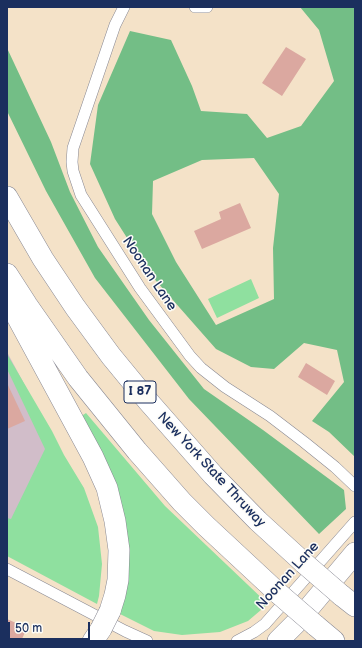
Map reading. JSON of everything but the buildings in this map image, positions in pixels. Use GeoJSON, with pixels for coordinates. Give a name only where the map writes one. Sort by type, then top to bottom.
{"type":"FeatureCollection","features":[{"type":"Feature","properties":{"kind":"highway","name":"New York State Thruway"},"geometry":{"type":"LineString","coordinates":[[7,198],[75,307],[111,356],[189,450],[258,521],[304,563],[350,601]]}},
{"type":"Feature","properties":{"kind":"highway","name":"I 87"},"geometry":{"type":"LineString","coordinates":[[7,274],[78,378],[137,451],[201,521],[278,593],[334,641]]}},
{"type":"Feature","properties":{"kind":"highway"},"geometry":{"type":"LineString","coordinates":[[7,298],[93,457],[107,488],[116,521],[119,550],[118,580],[115,595],[101,627]]}},
{"type":"Feature","properties":{"kind":"highway"},"geometry":{"type":"LineString","coordinates":[[278,641],[297,622],[355,553]]}},
{"type":"Feature","properties":{"kind":"highway"},"geometry":{"type":"LineString","coordinates":[[291,641],[355,567]]}},
{"type":"Feature","properties":{"kind":"street","name":"Noonan Lane"},"geometry":{"type":"LineString","coordinates":[[124,7],[115,25],[73,148],[73,171],[81,195],[136,283],[190,356],[213,378],[270,416],[335,467],[355,486]]}},
{"type":"Feature","properties":{"kind":"street"},"geometry":{"type":"LineString","coordinates":[[195,7],[207,7]]}},
{"type":"Feature","properties":{"kind":"street","name":"Noonan Lane"},"geometry":{"type":"LineString","coordinates":[[236,641],[254,632],[274,615],[355,522]]}},
{"type":"Feature","properties":{"kind":"street"},"geometry":{"type":"LineString","coordinates":[[7,569],[147,641]]}},
{"type":"Feature","properties":{"kind":"shaded area"},"geometry":{"type":"Polygon","coordinates":[[[7,352],[42,417],[61,465],[7,547],[7,352]]]}},
{"type":"Feature","properties":{"kind":"green space"},"geometry":{"type":"Polygon","coordinates":[[[300,7],[355,7],[355,457],[329,432],[312,421],[344,382],[337,350],[304,343],[274,369],[251,367],[216,349],[150,274],[115,219],[90,164],[98,105],[130,31],[171,40],[192,86],[201,111],[247,114],[267,138],[301,126],[334,81],[319,30],[300,7]],[[254,158],[202,160],[153,181],[152,214],[176,262],[216,325],[274,299],[273,248],[279,194],[254,158]]]}},
{"type":"Feature","properties":{"kind":"green space"},"geometry":{"type":"Polygon","coordinates":[[[7,48],[51,142],[70,192],[98,247],[149,320],[204,389],[263,430],[344,490],[346,509],[319,534],[189,399],[95,278],[46,191],[7,111],[7,48]]]}},
{"type":"Feature","properties":{"kind":"green space"},"geometry":{"type":"Polygon","coordinates":[[[251,279],[259,298],[217,318],[208,299],[251,279]]]}},
{"type":"Feature","properties":{"kind":"green space"},"geometry":{"type":"Polygon","coordinates":[[[7,354],[84,488],[98,527],[102,564],[97,604],[7,556],[7,518],[11,519],[45,449],[7,369],[7,354]]]}},
{"type":"Feature","properties":{"kind":"green space"},"geometry":{"type":"Polygon","coordinates":[[[86,413],[165,506],[268,604],[248,621],[220,632],[182,635],[154,631],[120,614],[126,586],[80,417],[86,413]]]}}]}
